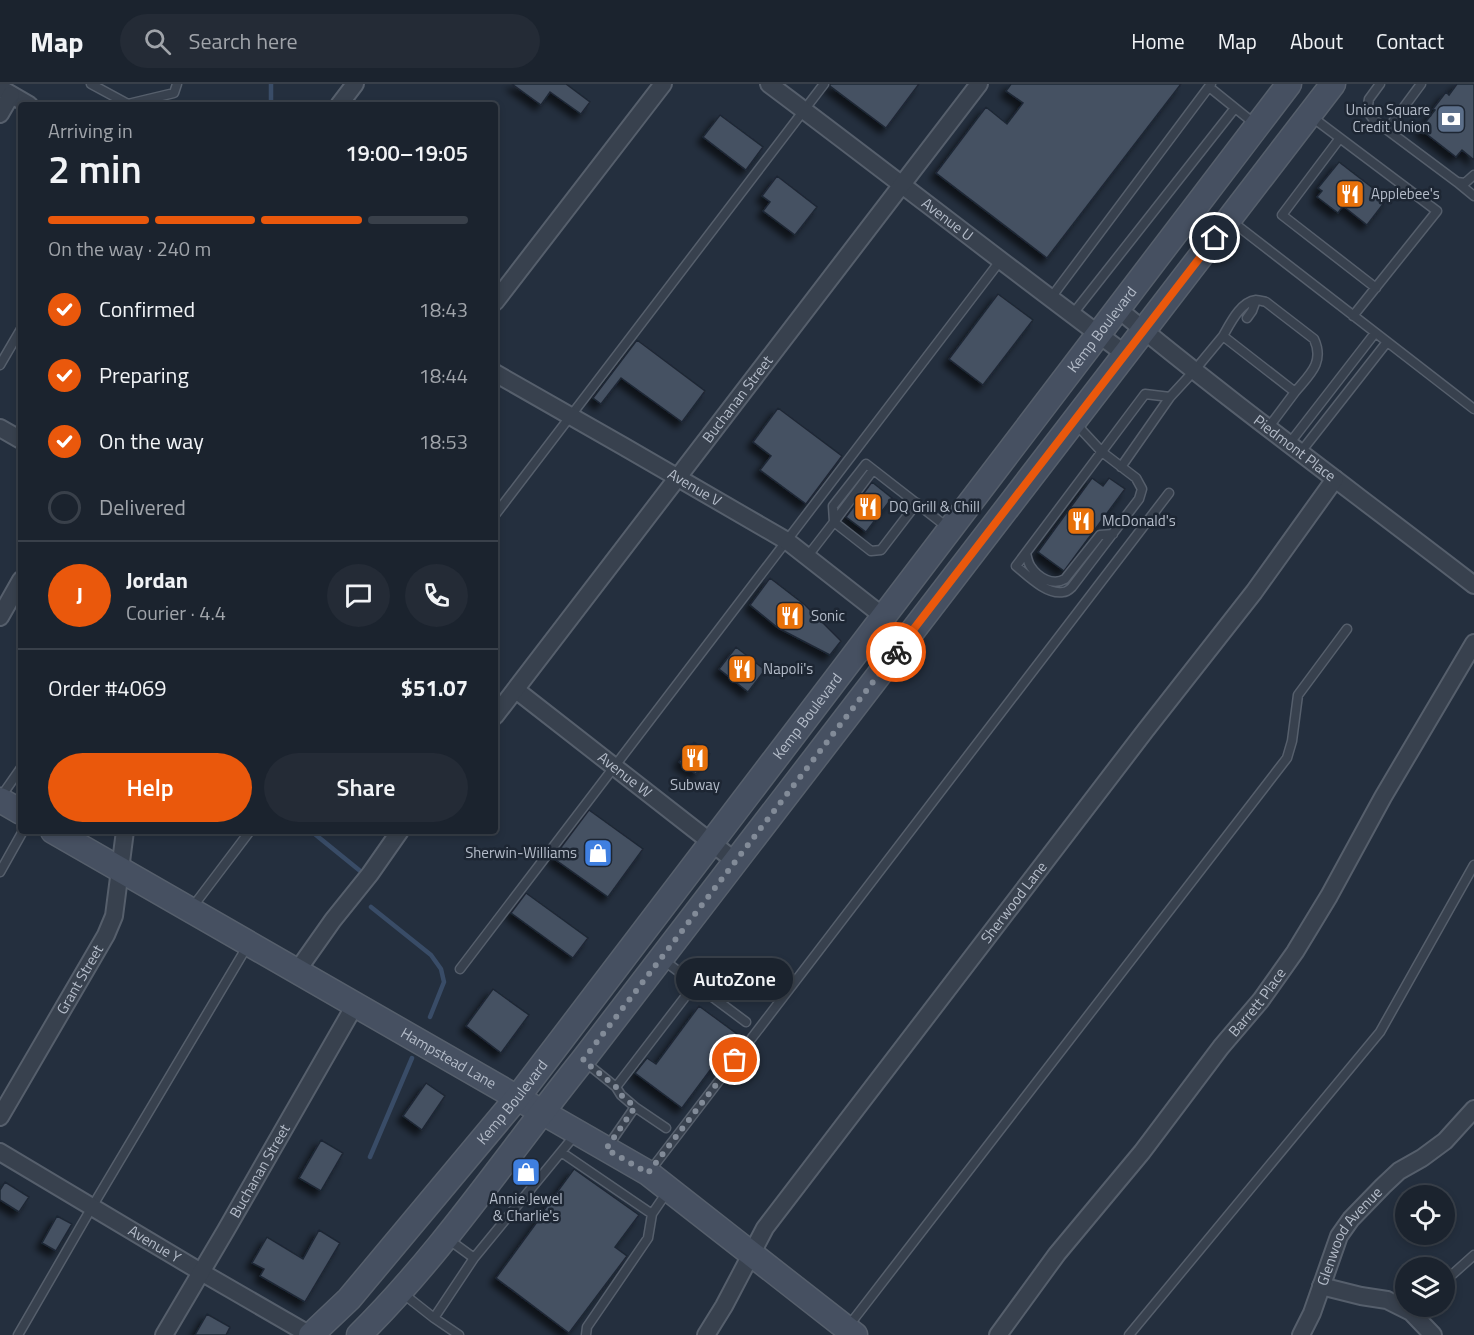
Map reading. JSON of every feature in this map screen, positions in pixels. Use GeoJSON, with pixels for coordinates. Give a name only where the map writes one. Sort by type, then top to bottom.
{"type":"FeatureCollection","features":[{"type":"Feature","properties":{"kind":"main road","name":"Kemp Boulevard"},"geometry":{"type":"LineString","coordinates":[[359,1335],[412,1280],[446,1238],[1334,84]]}},
{"type":"Feature","properties":{"kind":"main road","name":"Kemp Boulevard"},"geometry":{"type":"LineString","coordinates":[[310,1335],[349,1299],[517,1098],[1258,125],[1281,87]]}},
{"type":"Feature","properties":{"kind":"main road"},"geometry":{"type":"LineString","coordinates":[[1281,87],[1310,115]]}},
{"type":"Feature","properties":{"kind":"main road"},"geometry":{"type":"LineString","coordinates":[[884,617],[908,637]]}},
{"type":"Feature","properties":{"kind":"main road"},"geometry":{"type":"LineString","coordinates":[[0,799],[18,810]]}},
{"type":"Feature","properties":{"kind":"main road","name":"Hampstead Lane"},"geometry":{"type":"LineString","coordinates":[[58,834],[648,1173],[843,1328]]}},
{"type":"Feature","properties":{"kind":"street"},"geometry":{"type":"LineString","coordinates":[[341,102],[355,84]]}},
{"type":"Feature","properties":{"kind":"street"},"geometry":{"type":"LineString","coordinates":[[498,298],[663,84]]}},
{"type":"Feature","properties":{"kind":"street","name":"Avenue U"},"geometry":{"type":"LineString","coordinates":[[769,84],[1125,354]]}},
{"type":"Feature","properties":{"kind":"street","name":"Buchanan Street"},"geometry":{"type":"LineString","coordinates":[[498,712],[979,84]]}},
{"type":"Feature","properties":{"kind":"street"},"geometry":{"type":"LineString","coordinates":[[0,114],[6,92],[24,102]]}},
{"type":"Feature","properties":{"kind":"street","name":"Piedmont Place"},"geometry":{"type":"LineString","coordinates":[[1118,309],[1268,429],[1474,585]]}},
{"type":"Feature","properties":{"kind":"street","name":"Avenue V"},"geometry":{"type":"LineString","coordinates":[[498,375],[787,542],[884,617]]}},
{"type":"Feature","properties":{"kind":"street"},"geometry":{"type":"LineString","coordinates":[[0,428],[18,438]]}},
{"type":"Feature","properties":{"kind":"street","name":"Sherwood Lane"},"geometry":{"type":"LineString","coordinates":[[706,1335],[765,1228],[1254,592],[1335,479]]}},
{"type":"Feature","properties":{"kind":"street"},"geometry":{"type":"LineString","coordinates":[[0,617],[18,585]]}},
{"type":"Feature","properties":{"kind":"street","name":"Barrett Place"},"geometry":{"type":"LineString","coordinates":[[998,1335],[1057,1254],[1142,1152],[1221,1047],[1261,1000],[1295,952],[1474,643]]}},
{"type":"Feature","properties":{"kind":"street","name":"Avenue W"},"geometry":{"type":"LineString","coordinates":[[516,690],[735,861]]}},
{"type":"Feature","properties":{"kind":"street","name":"Grant Street"},"geometry":{"type":"LineString","coordinates":[[0,1117],[95,955],[114,916],[125,834]]}},
{"type":"Feature","properties":{"kind":"street"},"geometry":{"type":"LineString","coordinates":[[297,971],[398,834]]}},
{"type":"Feature","properties":{"kind":"street","name":"Buchanan Street"},"geometry":{"type":"LineString","coordinates":[[164,1335],[355,1005]]}},
{"type":"Feature","properties":{"kind":"street","name":"Glenwood Avenue"},"geometry":{"type":"LineString","coordinates":[[1301,1335],[1312,1313],[1339,1236],[1351,1219],[1399,1172],[1445,1141],[1474,1108]]}},
{"type":"Feature","properties":{"kind":"street","name":"Avenue Y"},"geometry":{"type":"LineString","coordinates":[[0,1152],[310,1335]]}},
{"type":"Feature","properties":{"kind":"street"},"geometry":{"type":"LineString","coordinates":[[1322,1286],[1395,1302]]}},
{"type":"Feature","properties":{"kind":"street"},"geometry":{"type":"LineString","coordinates":[[1420,1317],[1433,1335]]}},
{"type":"Feature","properties":{"kind":"lane"},"geometry":{"type":"LineString","coordinates":[[91,84],[124,102]]}},
{"type":"Feature","properties":{"kind":"lane"},"geometry":{"type":"LineString","coordinates":[[136,102],[174,93],[177,84]]}},
{"type":"Feature","properties":{"kind":"lane"},"geometry":{"type":"LineString","coordinates":[[498,511],[824,84]]}},
{"type":"Feature","properties":{"kind":"lane"},"geometry":{"type":"LineString","coordinates":[[1380,84],[1369,99],[1367,111],[1374,120],[1474,196]]}},
{"type":"Feature","properties":{"kind":"lane"},"geometry":{"type":"LineString","coordinates":[[1387,130],[1421,84]]}},
{"type":"Feature","properties":{"kind":"lane"},"geometry":{"type":"LineString","coordinates":[[1050,299],[1210,85],[1258,125]]}},
{"type":"Feature","properties":{"kind":"lane"},"geometry":{"type":"LineString","coordinates":[[1072,315],[1235,108]]}},
{"type":"Feature","properties":{"kind":"lane"},"geometry":{"type":"LineString","coordinates":[[1310,115],[1437,212],[1353,316]]}},
{"type":"Feature","properties":{"kind":"lane"},"geometry":{"type":"LineString","coordinates":[[1340,138],[1282,214],[1376,288]]}},
{"type":"Feature","properties":{"kind":"lane"},"geometry":{"type":"LineString","coordinates":[[1457,182],[1465,183],[1474,176]]}},
{"type":"Feature","properties":{"kind":"lane"},"geometry":{"type":"LineString","coordinates":[[1229,219],[1474,409]]}},
{"type":"Feature","properties":{"kind":"lane"},"geometry":{"type":"LineString","coordinates":[[460,969],[1000,261]]}},
{"type":"Feature","properties":{"kind":"lane"},"geometry":{"type":"LineString","coordinates":[[1247,318],[1256,300]]}},
{"type":"Feature","properties":{"kind":"lane"},"geometry":{"type":"LineString","coordinates":[[1121,467],[1170,397],[1222,336],[1233,318],[1245,305],[1256,300],[1266,302],[1314,339],[1317,346],[1317,361],[1314,368],[1268,429]]}},
{"type":"Feature","properties":{"kind":"lane"},"geometry":{"type":"LineString","coordinates":[[0,365],[18,333]]}},
{"type":"Feature","properties":{"kind":"lane"},"geometry":{"type":"LineString","coordinates":[[1231,342],[1237,333]]}},
{"type":"Feature","properties":{"kind":"lane"},"geometry":{"type":"LineString","coordinates":[[1294,448],[1375,333]]}},
{"type":"Feature","properties":{"kind":"lane"},"geometry":{"type":"LineString","coordinates":[[1222,336],[1295,392]]}},
{"type":"Feature","properties":{"kind":"lane"},"geometry":{"type":"LineString","coordinates":[[1294,448],[1387,342]]}},
{"type":"Feature","properties":{"kind":"lane"},"geometry":{"type":"LineString","coordinates":[[1073,422],[1102,452],[1136,478],[1142,489],[1139,499],[1113,534],[1072,587],[1064,592],[1042,587],[1016,566],[1102,452],[1145,394],[1170,397]]}},
{"type":"Feature","properties":{"kind":"lane"},"geometry":{"type":"LineString","coordinates":[[807,557],[834,522],[833,506],[866,464],[950,529]]}},
{"type":"Feature","properties":{"kind":"lane"},"geometry":{"type":"LineString","coordinates":[[648,1173],[1169,493]]}},
{"type":"Feature","properties":{"kind":"lane"},"geometry":{"type":"LineString","coordinates":[[834,522],[871,551],[881,550],[917,502]]}},
{"type":"Feature","properties":{"kind":"lane"},"geometry":{"type":"LineString","coordinates":[[1026,553],[1034,571],[1044,579],[1059,582],[1065,579],[1100,535],[1113,534]]}},
{"type":"Feature","properties":{"kind":"lane"},"geometry":{"type":"LineString","coordinates":[[843,1328],[1287,758],[1292,741],[1298,695],[1347,629]]}},
{"type":"Feature","properties":{"kind":"lane"},"geometry":{"type":"LineString","coordinates":[[0,799],[18,772]]}},
{"type":"Feature","properties":{"kind":"lane"},"geometry":{"type":"LineString","coordinates":[[0,872],[21,834]]}},
{"type":"Feature","properties":{"kind":"lane"},"geometry":{"type":"LineString","coordinates":[[191,910],[248,834]]}},
{"type":"Feature","properties":{"kind":"lane"},"geometry":{"type":"LineString","coordinates":[[1129,1335],[1380,1032],[1474,865]]}},
{"type":"Feature","properties":{"kind":"lane"},"geometry":{"type":"LineString","coordinates":[[18,1335],[249,944]]}},
{"type":"Feature","properties":{"kind":"lane"},"geometry":{"type":"LineString","coordinates":[[660,958],[746,1022]]}},
{"type":"Feature","properties":{"kind":"lane"},"geometry":{"type":"LineString","coordinates":[[616,1087],[695,984]]}},
{"type":"Feature","properties":{"kind":"lane"},"geometry":{"type":"LineString","coordinates":[[583,1060],[616,1087],[621,1095],[635,1107],[666,1128]]}},
{"type":"Feature","properties":{"kind":"lane"},"geometry":{"type":"LineString","coordinates":[[606,1149],[635,1107]]}},
{"type":"Feature","properties":{"kind":"lane"},"geometry":{"type":"LineString","coordinates":[[434,1318],[474,1258],[577,1132]]}},
{"type":"Feature","properties":{"kind":"lane"},"geometry":{"type":"LineString","coordinates":[[561,1152],[652,1214]]}},
{"type":"Feature","properties":{"kind":"lane"},"geometry":{"type":"LineString","coordinates":[[586,1335],[587,1327],[648,1238],[652,1214],[669,1190]]}},
{"type":"Feature","properties":{"kind":"lane"},"geometry":{"type":"LineString","coordinates":[[446,1238],[474,1258]]}},
{"type":"Feature","properties":{"kind":"lane"},"geometry":{"type":"LineString","coordinates":[[1455,1272],[1474,1255]]}},
{"type":"Feature","properties":{"kind":"lane"},"geometry":{"type":"LineString","coordinates":[[400,1292],[459,1335]]}},
{"type":"Feature","properties":{"kind":"building"},"geometry":{"type":"Polygon","coordinates":[[[512,84],[566,84],[590,102],[581,114],[550,92],[541,105],[512,84]]]}},
{"type":"Feature","properties":{"kind":"building"},"geometry":{"type":"Polygon","coordinates":[[[830,84],[919,84],[886,128],[830,84]]]}},
{"type":"Feature","properties":{"kind":"building"},"geometry":{"type":"Polygon","coordinates":[[[1011,84],[1181,84],[1047,258],[936,173],[986,107],[1007,124],[1023,103],[1006,91],[1011,84]]]}},
{"type":"Feature","properties":{"kind":"building","name":"Union Square Credit Union"},"geometry":{"type":"Polygon","coordinates":[[[1457,84],[1474,84],[1474,160],[1462,150],[1456,157],[1420,129],[1446,92],[1449,95],[1457,84]]]}},
{"type":"Feature","properties":{"kind":"building"},"geometry":{"type":"Polygon","coordinates":[[[720,115],[763,147],[746,170],[703,137],[720,115]]]}},
{"type":"Feature","properties":{"kind":"building","name":"Applebee's"},"geometry":{"type":"Polygon","coordinates":[[[1339,162],[1387,199],[1367,225],[1343,206],[1338,213],[1317,197],[1322,191],[1318,188],[1339,162]]]}},
{"type":"Feature","properties":{"kind":"building"},"geometry":{"type":"Polygon","coordinates":[[[777,176],[817,207],[795,235],[763,211],[770,202],[762,196],[777,176]]]}},
{"type":"Feature","properties":{"kind":"building"},"geometry":{"type":"Polygon","coordinates":[[[998,294],[1033,320],[983,385],[949,359],[998,294]]]}},
{"type":"Feature","properties":{"kind":"building"},"geometry":{"type":"Polygon","coordinates":[[[637,340],[705,391],[682,422],[621,378],[601,404],[593,398],[637,340]]]}},
{"type":"Feature","properties":{"kind":"building"},"geometry":{"type":"Polygon","coordinates":[[[778,408],[842,456],[806,504],[760,470],[771,456],[753,442],[778,408]]]}},
{"type":"Feature","properties":{"kind":"building","name":"McDonald's"},"geometry":{"type":"Polygon","coordinates":[[[1092,478],[1103,486],[1109,478],[1125,489],[1064,571],[1038,552],[1092,478]]]}},
{"type":"Feature","properties":{"kind":"building","name":"DQ Grill & Chill"},"geometry":{"type":"Polygon","coordinates":[[[872,482],[892,498],[866,532],[846,517],[872,482]]]}},
{"type":"Feature","properties":{"kind":"building","name":"Sonic"},"geometry":{"type":"Polygon","coordinates":[[[770,578],[805,605],[841,641],[830,655],[778,628],[750,605],[770,578]]]}},
{"type":"Feature","properties":{"kind":"building","name":"Napoli's"},"geometry":{"type":"Polygon","coordinates":[[[736,647],[765,670],[748,692],[719,669],[736,647]]]}},
{"type":"Feature","properties":{"kind":"building","name":"Subway"},"geometry":{"type":"Polygon","coordinates":[[[694,742],[710,754],[696,774],[679,762],[694,742]]]}},
{"type":"Feature","properties":{"kind":"building","name":"Sherwin-Williams"},"geometry":{"type":"Polygon","coordinates":[[[589,810],[643,849],[608,897],[553,858],[589,810]]]}},
{"type":"Feature","properties":{"kind":"building"},"geometry":{"type":"Polygon","coordinates":[[[526,893],[588,938],[573,958],[511,913],[526,893]]]}},
{"type":"Feature","properties":{"kind":"building"},"geometry":{"type":"Polygon","coordinates":[[[493,989],[529,1015],[501,1053],[466,1026],[493,989]]]}},
{"type":"Feature","properties":{"kind":"building"},"geometry":{"type":"Polygon","coordinates":[[[699,1006],[737,1034],[682,1108],[635,1073],[647,1058],[656,1064],[699,1006]]]}},
{"type":"Feature","properties":{"kind":"building"},"geometry":{"type":"Polygon","coordinates":[[[426,1083],[445,1096],[422,1130],[403,1116],[426,1083]]]}},
{"type":"Feature","properties":{"kind":"building"},"geometry":{"type":"Polygon","coordinates":[[[321,1140],[343,1153],[321,1191],[299,1178],[321,1140]]]}},
{"type":"Feature","properties":{"kind":"building"},"geometry":{"type":"Polygon","coordinates":[[[574,1169],[639,1215],[615,1247],[627,1256],[569,1333],[496,1278],[574,1169]]]}},
{"type":"Feature","properties":{"kind":"building"},"geometry":{"type":"Polygon","coordinates":[[[5,1182],[29,1197],[19,1212],[0,1200],[0,1190],[5,1182]]]}},
{"type":"Feature","properties":{"kind":"building"},"geometry":{"type":"Polygon","coordinates":[[[57,1216],[72,1224],[56,1251],[42,1243],[57,1216]]]}},
{"type":"Feature","properties":{"kind":"building"},"geometry":{"type":"Polygon","coordinates":[[[319,1230],[340,1243],[305,1302],[260,1276],[264,1269],[252,1263],[267,1237],[303,1259],[319,1230]]]}},
{"type":"Feature","properties":{"kind":"building"},"geometry":{"type":"Polygon","coordinates":[[[207,1314],[230,1327],[226,1335],[195,1335],[207,1314]]]}},
{"type":"Feature","properties":{"kind":"waterway"},"geometry":{"type":"LineString","coordinates":[[271,84],[271,102]]}},
{"type":"Feature","properties":{"kind":"waterway"},"geometry":{"type":"LineString","coordinates":[[315,834],[359,870]]}},
{"type":"Feature","properties":{"kind":"waterway"},"geometry":{"type":"LineString","coordinates":[[371,907],[431,955],[441,969],[444,982],[430,1017]]}},
{"type":"Feature","properties":{"kind":"waterway"},"geometry":{"type":"LineString","coordinates":[[370,1157],[412,1058]]}},
{"type":"Feature","properties":{"kind":"way so far"},"geometry":{"type":"LineString","coordinates":[[735,1060],[648,1173],[606,1149],[635,1107],[621,1095],[616,1087],[583,1060],[896,652]]}},
{"type":"Feature","properties":{"kind":"place","name":"Union Square Credit Union"},"geometry":{"type":"Point","coordinates":[1451,119]}},
{"type":"Feature","properties":{"kind":"place","name":"Applebee's"},"geometry":{"type":"Point","coordinates":[1350,194]}},
{"type":"Feature","properties":{"kind":"place","name":"DQ Grill & Chill"},"geometry":{"type":"Point","coordinates":[868,507]}},
{"type":"Feature","properties":{"kind":"place","name":"McDonald's"},"geometry":{"type":"Point","coordinates":[1081,521]}},
{"type":"Feature","properties":{"kind":"place","name":"Sonic"},"geometry":{"type":"Point","coordinates":[790,616]}},
{"type":"Feature","properties":{"kind":"place","name":"Napoli's"},"geometry":{"type":"Point","coordinates":[742,669]}},
{"type":"Feature","properties":{"kind":"place","name":"Subway"},"geometry":{"type":"Point","coordinates":[695,758]}},
{"type":"Feature","properties":{"kind":"place","name":"Sherwin-Williams"},"geometry":{"type":"Point","coordinates":[598,853]}},
{"type":"Feature","properties":{"kind":"place","name":"AutoZone"},"geometry":{"type":"Point","coordinates":[735,1060]}},
{"type":"Feature","properties":{"kind":"place","name":"Annie Jewel & Charlie's"},"geometry":{"type":"Point","coordinates":[526,1172]}},
{"type":"Feature","properties":{"kind":"route"},"geometry":{"type":"LineString","coordinates":[[896,652],[1215,238]]}}]}
